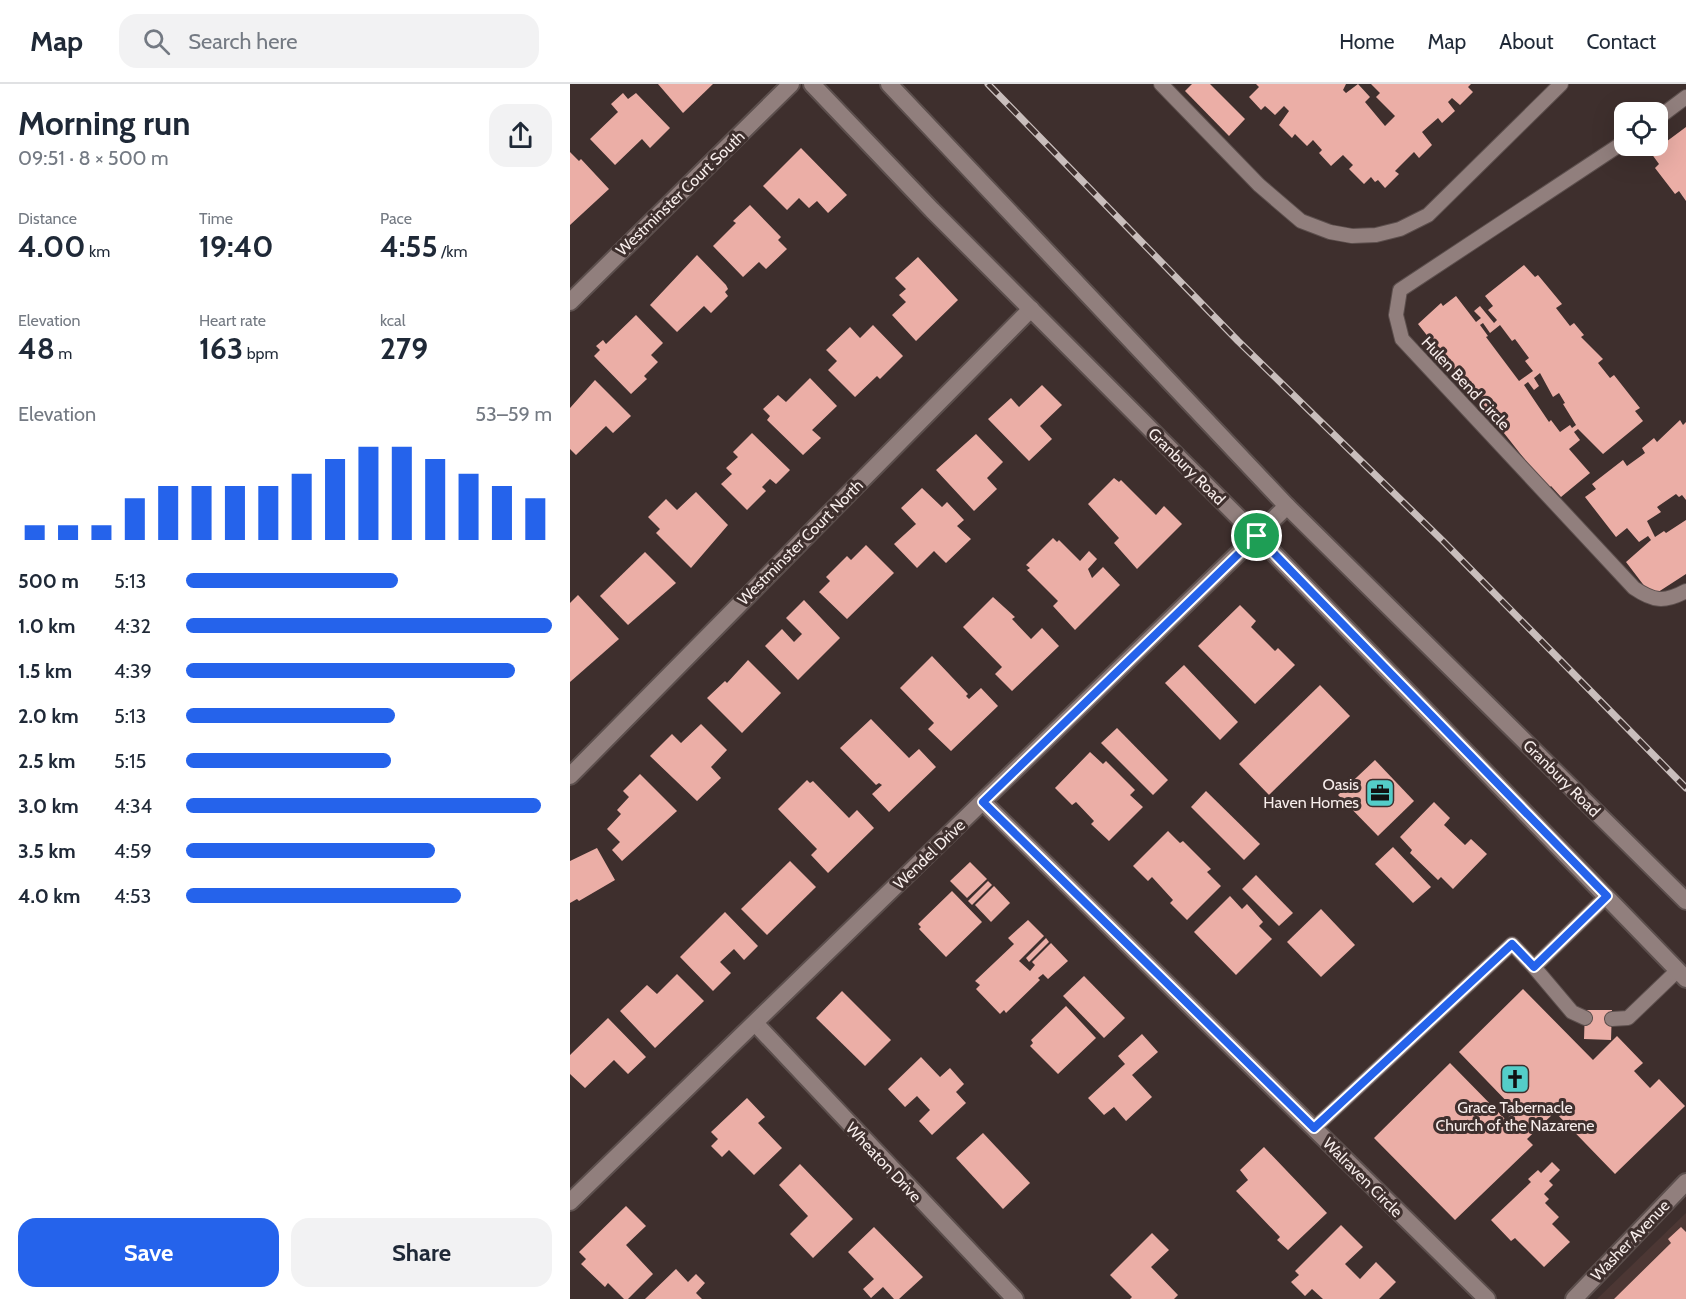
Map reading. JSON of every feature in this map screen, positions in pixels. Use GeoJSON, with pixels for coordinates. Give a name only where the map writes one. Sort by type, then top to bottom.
{"type":"FeatureCollection","features":[{"type":"Feature","properties":{"kind":"street","name":"Westminster Court South"},"geometry":{"type":"LineString","coordinates":[[570,302],[791,84]]}},
{"type":"Feature","properties":{"kind":"street","name":"Granbury Road"},"geometry":{"type":"LineString","coordinates":[[812,84],[1257,536],[1682,975]]}},
{"type":"Feature","properties":{"kind":"street","name":"Granbury Road"},"geometry":{"type":"LineString","coordinates":[[889,84],[1287,506],[1686,901]]}},
{"type":"Feature","properties":{"kind":"street","name":"Westminster Court North"},"geometry":{"type":"LineString","coordinates":[[570,776],[1031,309]]}},
{"type":"Feature","properties":{"kind":"street","name":"Wendel Drive"},"geometry":{"type":"LineString","coordinates":[[570,1202],[1287,506]]}},
{"type":"Feature","properties":{"kind":"street","name":"Walraven Circle"},"geometry":{"type":"LineString","coordinates":[[983,802],[1487,1299]]}},
{"type":"Feature","properties":{"kind":"street","name":"Wheaton Drive"},"geometry":{"type":"LineString","coordinates":[[755,1023],[1016,1299]]}},
{"type":"Feature","properties":{"kind":"street","name":"Washer Avenue"},"geometry":{"type":"LineString","coordinates":[[1574,1299],[1686,1182]]}},
{"type":"Feature","properties":{"kind":"lane"},"geometry":{"type":"LineString","coordinates":[[1161,84],[1259,185],[1301,221],[1330,232],[1352,236],[1376,235],[1400,230],[1428,214],[1561,84]]}},
{"type":"Feature","properties":{"kind":"lane"},"geometry":{"type":"LineString","coordinates":[[1668,110],[1686,97]]}},
{"type":"Feature","properties":{"kind":"lane","name":"Hulen Bend Circle"},"geometry":{"type":"LineString","coordinates":[[1614,149],[1400,290],[1396,315],[1402,339],[1634,588],[1650,599],[1668,599],[1686,591]]}},
{"type":"Feature","properties":{"kind":"lane"},"geometry":{"type":"LineString","coordinates":[[1534,967],[1607,896]]}},
{"type":"Feature","properties":{"kind":"lane"},"geometry":{"type":"LineString","coordinates":[[1314,1128],[1512,944],[1572,1012],[1585,1018]]}},
{"type":"Feature","properties":{"kind":"lane"},"geometry":{"type":"LineString","coordinates":[[1612,1019],[1628,1018],[1682,975]]}},
{"type":"Feature","properties":{"kind":"shaded area"},"geometry":{"type":"Polygon","coordinates":[[[1686,1213],[1686,1299],[1597,1299],[1686,1213]]]}},
{"type":"Feature","properties":{"kind":"building"},"geometry":{"type":"Polygon","coordinates":[[[658,84],[713,84],[683,113],[658,84]]]}},
{"type":"Feature","properties":{"kind":"building"},"geometry":{"type":"Polygon","coordinates":[[[1192,84],[1210,84],[1245,119],[1229,136],[1185,91],[1192,84]]]}},
{"type":"Feature","properties":{"kind":"building"},"geometry":{"type":"Polygon","coordinates":[[[1256,84],[1346,84],[1343,90],[1346,93],[1358,84],[1370,97],[1365,102],[1385,126],[1395,116],[1376,97],[1380,93],[1371,84],[1471,84],[1468,87],[1473,92],[1460,105],[1452,98],[1448,102],[1455,111],[1442,123],[1438,118],[1422,132],[1432,145],[1419,158],[1414,152],[1395,171],[1399,174],[1385,188],[1378,180],[1375,182],[1371,177],[1364,184],[1349,169],[1353,165],[1343,155],[1331,166],[1319,153],[1322,150],[1313,140],[1307,146],[1295,134],[1292,138],[1279,125],[1289,111],[1284,106],[1275,115],[1265,106],[1261,110],[1249,97],[1259,87],[1256,84]]]}},
{"type":"Feature","properties":{"kind":"building"},"geometry":{"type":"Polygon","coordinates":[[[623,93],[628,99],[636,93],[670,128],[650,148],[642,139],[615,165],[590,139],[618,112],[611,104],[623,93]]]}},
{"type":"Feature","properties":{"kind":"building"},"geometry":{"type":"Polygon","coordinates":[[[1686,127],[1686,201],[1679,191],[1675,194],[1655,168],[1659,164],[1653,156],[1668,156],[1668,140],[1686,127]]]}},
{"type":"Feature","properties":{"kind":"building"},"geometry":{"type":"Polygon","coordinates":[[[801,148],[847,195],[828,213],[817,201],[809,208],[799,198],[787,210],[763,186],[801,148]]]}},
{"type":"Feature","properties":{"kind":"building"},"geometry":{"type":"Polygon","coordinates":[[[570,152],[579,161],[581,159],[609,189],[570,225],[570,152]]]}},
{"type":"Feature","properties":{"kind":"building"},"geometry":{"type":"Polygon","coordinates":[[[750,205],[781,237],[778,240],[787,249],[766,269],[759,262],[743,277],[713,246],[736,223],[733,221],[750,205]]]}},
{"type":"Feature","properties":{"kind":"building"},"geometry":{"type":"Polygon","coordinates":[[[697,255],[726,285],[728,289],[725,292],[728,296],[711,313],[704,306],[677,332],[650,305],[697,255]]]}},
{"type":"Feature","properties":{"kind":"building"},"geometry":{"type":"Polygon","coordinates":[[[918,257],[958,300],[916,341],[892,315],[906,302],[899,295],[906,289],[895,278],[918,257]]]}},
{"type":"Feature","properties":{"kind":"building"},"geometry":{"type":"Polygon","coordinates":[[[1524,265],[1535,277],[1538,275],[1562,304],[1556,308],[1570,326],[1574,323],[1584,335],[1581,337],[1603,359],[1598,363],[1610,378],[1614,375],[1640,408],[1635,411],[1643,421],[1603,454],[1578,429],[1574,432],[1580,440],[1569,449],[1590,473],[1561,497],[1551,486],[1548,489],[1418,324],[1441,303],[1443,306],[1456,296],[1476,322],[1481,318],[1474,311],[1480,306],[1494,323],[1497,320],[1488,310],[1493,306],[1485,296],[1524,265]],[[1483,323],[1480,325],[1488,336],[1486,337],[1519,381],[1533,371],[1525,361],[1529,358],[1515,339],[1512,341],[1500,325],[1490,333],[1483,323]],[[1540,373],[1534,378],[1539,386],[1534,390],[1528,382],[1524,385],[1549,422],[1551,420],[1560,432],[1570,425],[1572,428],[1576,425],[1563,404],[1565,403],[1559,393],[1553,397],[1540,373]]]}},
{"type":"Feature","properties":{"kind":"building"},"geometry":{"type":"Polygon","coordinates":[[[636,315],[663,343],[651,355],[658,362],[644,376],[647,379],[631,394],[594,356],[600,350],[596,346],[603,340],[606,344],[636,315]]]}},
{"type":"Feature","properties":{"kind":"building"},"geometry":{"type":"Polygon","coordinates":[[[873,325],[903,356],[880,379],[877,376],[855,397],[828,370],[837,361],[826,350],[850,327],[860,338],[873,325]]]}},
{"type":"Feature","properties":{"kind":"building"},"geometry":{"type":"Polygon","coordinates":[[[810,378],[837,406],[812,430],[821,438],[803,455],[767,420],[770,416],[763,409],[778,395],[786,402],[810,378]]]}},
{"type":"Feature","properties":{"kind":"building"},"geometry":{"type":"Polygon","coordinates":[[[595,380],[631,416],[613,433],[606,426],[576,455],[570,449],[570,408],[595,380]]]}},
{"type":"Feature","properties":{"kind":"building"},"geometry":{"type":"Polygon","coordinates":[[[1042,385],[1062,405],[1040,426],[1052,439],[1029,461],[988,419],[1011,398],[1019,407],[1042,385]]]}},
{"type":"Feature","properties":{"kind":"building"},"geometry":{"type":"Polygon","coordinates":[[[1680,420],[1683,425],[1686,422],[1686,500],[1682,495],[1679,497],[1676,494],[1657,507],[1661,512],[1647,521],[1655,537],[1686,520],[1686,574],[1652,596],[1626,562],[1651,540],[1648,536],[1639,542],[1627,528],[1616,537],[1585,497],[1596,489],[1592,484],[1623,460],[1627,466],[1645,453],[1642,448],[1654,438],[1657,442],[1680,420]]]}},
{"type":"Feature","properties":{"kind":"building"},"geometry":{"type":"Polygon","coordinates":[[[752,433],[790,470],[776,484],[770,479],[762,487],[766,491],[747,510],[721,484],[732,474],[726,468],[738,457],[733,452],[752,433]]]}},
{"type":"Feature","properties":{"kind":"building"},"geometry":{"type":"Polygon","coordinates":[[[976,434],[1003,462],[987,478],[997,489],[974,511],[936,470],[976,434]]]}},
{"type":"Feature","properties":{"kind":"building"},"geometry":{"type":"Polygon","coordinates":[[[1114,478],[1119,482],[1121,480],[1156,515],[1164,506],[1182,524],[1137,569],[1114,543],[1119,538],[1088,504],[1114,478]]]}},
{"type":"Feature","properties":{"kind":"building"},"geometry":{"type":"Polygon","coordinates":[[[922,488],[942,507],[947,502],[964,520],[957,526],[971,539],[946,563],[934,551],[917,568],[894,544],[916,524],[901,508],[922,488]]]}},
{"type":"Feature","properties":{"kind":"building"},"geometry":{"type":"Polygon","coordinates":[[[696,492],[728,525],[691,568],[656,533],[660,529],[648,517],[666,499],[677,510],[696,492]]]}},
{"type":"Feature","properties":{"kind":"building"},"geometry":{"type":"Polygon","coordinates":[[[1053,538],[1057,542],[1059,540],[1080,561],[1089,551],[1097,559],[1088,569],[1092,578],[1103,567],[1120,585],[1075,630],[1053,606],[1058,601],[1027,570],[1030,568],[1026,565],[1053,538]]]}},
{"type":"Feature","properties":{"kind":"building"},"geometry":{"type":"Polygon","coordinates":[[[866,545],[894,573],[847,619],[819,592],[830,581],[826,577],[847,556],[851,560],[866,545]]]}},
{"type":"Feature","properties":{"kind":"building"},"geometry":{"type":"Polygon","coordinates":[[[645,552],[676,583],[628,625],[600,596],[645,552]]]}},
{"type":"Feature","properties":{"kind":"building"},"geometry":{"type":"Polygon","coordinates":[[[578,595],[619,639],[570,682],[570,603],[578,595]]]}},
{"type":"Feature","properties":{"kind":"building"},"geometry":{"type":"Polygon","coordinates":[[[993,597],[1015,617],[1012,619],[1031,639],[1042,628],[1059,646],[1012,691],[995,674],[1002,667],[963,627],[993,597]]]}},
{"type":"Feature","properties":{"kind":"building"},"geometry":{"type":"Polygon","coordinates":[[[804,600],[840,638],[798,680],[765,646],[782,629],[794,642],[802,634],[786,618],[804,600]]]}},
{"type":"Feature","properties":{"kind":"building"},"geometry":{"type":"Polygon","coordinates":[[[1240,605],[1256,621],[1251,627],[1275,651],[1278,648],[1295,665],[1255,704],[1198,646],[1240,605]]]}},
{"type":"Feature","properties":{"kind":"building"},"geometry":{"type":"Polygon","coordinates":[[[932,656],[968,694],[966,696],[969,699],[981,688],[998,706],[951,751],[928,729],[934,723],[900,688],[932,656]]]}},
{"type":"Feature","properties":{"kind":"building"},"geometry":{"type":"Polygon","coordinates":[[[748,660],[781,693],[742,733],[707,698],[725,681],[727,683],[748,660]]]}},
{"type":"Feature","properties":{"kind":"building"},"geometry":{"type":"Polygon","coordinates":[[[1184,665],[1238,722],[1220,740],[1165,683],[1184,665]]]}},
{"type":"Feature","properties":{"kind":"building"},"geometry":{"type":"Polygon","coordinates":[[[1320,685],[1350,716],[1269,795],[1239,764],[1320,685]]]}},
{"type":"Feature","properties":{"kind":"building"},"geometry":{"type":"Polygon","coordinates":[[[871,719],[909,758],[919,749],[936,767],[889,812],[872,794],[882,785],[879,783],[876,785],[840,748],[871,719]]]}},
{"type":"Feature","properties":{"kind":"building"},"geometry":{"type":"Polygon","coordinates":[[[701,724],[727,750],[711,767],[721,778],[697,801],[650,756],[672,734],[681,743],[701,724]]]}},
{"type":"Feature","properties":{"kind":"building"},"geometry":{"type":"Polygon","coordinates":[[[1117,728],[1168,780],[1153,795],[1101,743],[1117,728]]]}},
{"type":"Feature","properties":{"kind":"building"},"geometry":{"type":"Polygon","coordinates":[[[1090,752],[1103,764],[1106,761],[1135,790],[1130,795],[1143,807],[1109,841],[1091,824],[1094,821],[1076,802],[1072,805],[1055,788],[1090,752]]]}},
{"type":"Feature","properties":{"kind":"building"},"geometry":{"type":"Polygon","coordinates":[[[1375,760],[1414,801],[1378,836],[1338,795],[1375,760]]]}},
{"type":"Feature","properties":{"kind":"building"},"geometry":{"type":"Polygon","coordinates":[[[640,774],[677,811],[622,861],[612,850],[620,842],[607,829],[621,814],[617,810],[629,797],[623,791],[640,774]]]}},
{"type":"Feature","properties":{"kind":"building"},"geometry":{"type":"Polygon","coordinates":[[[807,780],[810,783],[813,781],[849,818],[857,810],[874,828],[828,873],[811,855],[817,849],[778,809],[807,780]]]}},
{"type":"Feature","properties":{"kind":"building"},"geometry":{"type":"Polygon","coordinates":[[[1206,791],[1260,844],[1244,860],[1191,807],[1206,791]]]}},
{"type":"Feature","properties":{"kind":"building"},"geometry":{"type":"Polygon","coordinates":[[[1434,802],[1450,818],[1444,825],[1465,845],[1471,839],[1487,854],[1453,889],[1441,877],[1438,880],[1410,853],[1412,850],[1400,837],[1434,802]]]}},
{"type":"Feature","properties":{"kind":"building"},"geometry":{"type":"Polygon","coordinates":[[[1168,831],[1180,843],[1183,841],[1211,869],[1207,872],[1221,886],[1187,920],[1170,903],[1173,900],[1152,877],[1148,881],[1133,866],[1168,831]]]}},
{"type":"Feature","properties":{"kind":"building"},"geometry":{"type":"Polygon","coordinates":[[[1393,847],[1431,887],[1413,903],[1375,864],[1393,847]]]}},
{"type":"Feature","properties":{"kind":"building"},"geometry":{"type":"Polygon","coordinates":[[[597,848],[615,880],[579,901],[577,899],[570,903],[570,861],[597,848]]]}},
{"type":"Feature","properties":{"kind":"building"},"geometry":{"type":"Polygon","coordinates":[[[790,861],[816,887],[767,935],[741,909],[790,861]]]}},
{"type":"Feature","properties":{"kind":"building"},"geometry":{"type":"Polygon","coordinates":[[[970,862],[987,879],[967,898],[950,881],[970,862]]]}},
{"type":"Feature","properties":{"kind":"building"},"geometry":{"type":"Polygon","coordinates":[[[1256,875],[1293,913],[1279,926],[1242,889],[1256,875]]]}},
{"type":"Feature","properties":{"kind":"building"},"geometry":{"type":"Polygon","coordinates":[[[988,881],[992,885],[972,905],[968,901],[988,881]]]}},
{"type":"Feature","properties":{"kind":"building"},"geometry":{"type":"Polygon","coordinates":[[[994,886],[1010,903],[991,922],[975,905],[994,886]]]}},
{"type":"Feature","properties":{"kind":"building"},"geometry":{"type":"Polygon","coordinates":[[[952,891],[982,922],[946,957],[919,929],[921,927],[918,924],[952,891]]]}},
{"type":"Feature","properties":{"kind":"building"},"geometry":{"type":"Polygon","coordinates":[[[1230,896],[1242,909],[1247,904],[1263,922],[1259,926],[1272,939],[1236,975],[1194,932],[1230,896]]]}},
{"type":"Feature","properties":{"kind":"building"},"geometry":{"type":"Polygon","coordinates":[[[1321,909],[1355,945],[1321,977],[1287,942],[1321,909]]]}},
{"type":"Feature","properties":{"kind":"building"},"geometry":{"type":"Polygon","coordinates":[[[725,912],[758,946],[744,960],[734,949],[720,962],[731,973],[713,991],[680,957],[725,912]]]}},
{"type":"Feature","properties":{"kind":"building"},"geometry":{"type":"Polygon","coordinates":[[[1028,920],[1044,936],[1019,961],[1030,971],[1035,965],[1032,962],[1051,943],[1068,961],[1048,979],[1043,974],[1038,978],[1040,980],[1006,1013],[1004,1010],[1000,1014],[976,989],[980,985],[975,981],[1014,944],[1008,938],[1028,920]]]}},
{"type":"Feature","properties":{"kind":"building"},"geometry":{"type":"Polygon","coordinates":[[[1046,938],[1049,942],[1029,962],[1026,958],[1046,938]]]}},
{"type":"Feature","properties":{"kind":"building"},"geometry":{"type":"Polygon","coordinates":[[[677,974],[704,1001],[655,1048],[620,1011],[647,985],[657,994],[677,974]]]}},
{"type":"Feature","properties":{"kind":"building"},"geometry":{"type":"Polygon","coordinates":[[[1084,976],[1125,1018],[1104,1038],[1063,996],[1084,976]]]}},
{"type":"Feature","properties":{"kind":"building"},"geometry":{"type":"Polygon","coordinates":[[[1523,989],[1593,1060],[1617,1036],[1643,1063],[1634,1071],[1650,1088],[1659,1079],[1685,1106],[1615,1174],[1555,1112],[1527,1139],[1533,1145],[1455,1220],[1374,1138],[1450,1063],[1506,1120],[1515,1110],[1459,1052],[1523,989]]]}},
{"type":"Feature","properties":{"kind":"building"},"geometry":{"type":"Polygon","coordinates":[[[842,991],[891,1040],[865,1066],[816,1018],[842,991]]]}},
{"type":"Feature","properties":{"kind":"building"},"geometry":{"type":"Polygon","coordinates":[[[1066,1006],[1096,1038],[1058,1074],[1030,1046],[1033,1043],[1031,1040],[1066,1006]]]}},
{"type":"Feature","properties":{"kind":"building"},"geometry":{"type":"Polygon","coordinates":[[[1585,1010],[1612,1010],[1611,1040],[1584,1039],[1585,1010]]]}},
{"type":"Feature","properties":{"kind":"building"},"geometry":{"type":"Polygon","coordinates":[[[608,1018],[646,1057],[628,1074],[614,1060],[585,1088],[570,1074],[570,1055],[608,1018]]]}},
{"type":"Feature","properties":{"kind":"building"},"geometry":{"type":"Polygon","coordinates":[[[1142,1034],[1158,1052],[1132,1075],[1152,1097],[1126,1121],[1114,1107],[1104,1115],[1088,1098],[1125,1064],[1118,1056],[1142,1034]]]}},
{"type":"Feature","properties":{"kind":"building"},"geometry":{"type":"Polygon","coordinates":[[[921,1057],[940,1077],[950,1068],[964,1084],[956,1092],[966,1103],[932,1135],[919,1121],[930,1110],[917,1096],[905,1107],[888,1089],[921,1057]]]}},
{"type":"Feature","properties":{"kind":"building"},"geometry":{"type":"Polygon","coordinates":[[[747,1098],[765,1117],[758,1123],[782,1148],[754,1175],[729,1150],[722,1157],[711,1146],[718,1139],[711,1132],[747,1098]]]}},
{"type":"Feature","properties":{"kind":"building"},"geometry":{"type":"Polygon","coordinates":[[[983,1133],[1030,1183],[1003,1209],[956,1158],[983,1133]]]}},
{"type":"Feature","properties":{"kind":"building"},"geometry":{"type":"Polygon","coordinates":[[[1264,1147],[1327,1213],[1288,1250],[1277,1240],[1280,1237],[1236,1191],[1248,1180],[1240,1170],[1264,1147]]]}},
{"type":"Feature","properties":{"kind":"building"},"geometry":{"type":"Polygon","coordinates":[[[1552,1162],[1560,1170],[1549,1181],[1553,1185],[1544,1194],[1549,1199],[1545,1203],[1559,1217],[1552,1224],[1570,1242],[1544,1267],[1515,1238],[1511,1241],[1491,1220],[1531,1182],[1528,1179],[1538,1170],[1541,1173],[1552,1162]]]}},
{"type":"Feature","properties":{"kind":"building"},"geometry":{"type":"Polygon","coordinates":[[[800,1164],[853,1219],[813,1258],[790,1234],[808,1216],[779,1185],[800,1164]]]}},
{"type":"Feature","properties":{"kind":"building"},"geometry":{"type":"Polygon","coordinates":[[[626,1206],[646,1226],[626,1245],[653,1274],[628,1299],[624,1299],[608,1283],[605,1287],[581,1264],[586,1259],[579,1252],[626,1206]]]}},
{"type":"Feature","properties":{"kind":"building"},"geometry":{"type":"Polygon","coordinates":[[[1341,1225],[1363,1247],[1345,1264],[1360,1279],[1376,1262],[1396,1282],[1379,1299],[1323,1299],[1312,1289],[1305,1296],[1291,1282],[1299,1275],[1295,1271],[1341,1225]]]}},
{"type":"Feature","properties":{"kind":"building"},"geometry":{"type":"Polygon","coordinates":[[[874,1227],[923,1277],[899,1299],[894,1299],[883,1287],[871,1298],[863,1289],[874,1279],[848,1252],[874,1227]]]}},
{"type":"Feature","properties":{"kind":"building"},"geometry":{"type":"Polygon","coordinates":[[[1681,1227],[1686,1232],[1686,1299],[1614,1299],[1671,1243],[1668,1239],[1681,1227]]]}},
{"type":"Feature","properties":{"kind":"building"},"geometry":{"type":"Polygon","coordinates":[[[1152,1233],[1169,1250],[1151,1267],[1178,1295],[1174,1299],[1130,1299],[1132,1297],[1110,1275],[1152,1233]]]}},
{"type":"Feature","properties":{"kind":"building"},"geometry":{"type":"Polygon","coordinates":[[[676,1269],[688,1282],[696,1274],[705,1283],[696,1293],[702,1299],[645,1299],[676,1269]]]}},
{"type":"Feature","properties":{"kind":"railway"},"geometry":{"type":"LineString","coordinates":[[988,84],[1238,341],[1443,541],[1686,788]]}},
{"type":"Feature","properties":{"kind":"place","name":"Oasis Haven Homes"},"geometry":{"type":"Point","coordinates":[1380,793]}},
{"type":"Feature","properties":{"kind":"place","name":"Grace Tabernacle Church of the Nazarene"},"geometry":{"type":"Point","coordinates":[1515,1079]}},
{"type":"Feature","properties":{"kind":"route"},"geometry":{"type":"LineString","coordinates":[[1257,536],[1607,896],[1534,967],[1512,944],[1314,1128],[983,802],[1257,536]]}}]}
